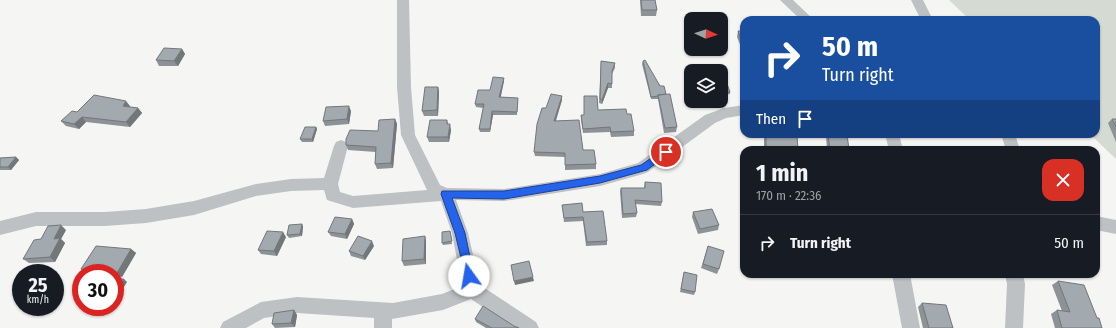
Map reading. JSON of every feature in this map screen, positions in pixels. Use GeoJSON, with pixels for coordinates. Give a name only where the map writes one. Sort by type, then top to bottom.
{"type":"FeatureCollection","features":[{"type":"Feature","properties":{"kind":"street"},"geometry":{"type":"LineString","coordinates":[[402,0],[404,87],[408,135],[434,189],[446,194],[460,233],[472,290],[530,328]]}},
{"type":"Feature","properties":{"kind":"street"},"geometry":{"type":"LineString","coordinates":[[786,0],[804,16]]}},
{"type":"Feature","properties":{"kind":"street"},"geometry":{"type":"LineString","coordinates":[[917,0],[925,16]]}},
{"type":"Feature","properties":{"kind":"street"},"geometry":{"type":"LineString","coordinates":[[341,146],[330,184],[333,196],[353,202],[415,198],[446,194],[504,195],[600,180],[644,168],[710,118],[724,113],[740,111]]}},
{"type":"Feature","properties":{"kind":"street"},"geometry":{"type":"LineString","coordinates":[[0,228],[36,219],[105,219],[146,216],[194,208],[256,190],[330,184]]}},
{"type":"Feature","properties":{"kind":"street"},"geometry":{"type":"LineString","coordinates":[[1100,224],[1115,226]]}},
{"type":"Feature","properties":{"kind":"street"},"geometry":{"type":"LineString","coordinates":[[902,278],[911,328]]}},
{"type":"Feature","properties":{"kind":"street"},"geometry":{"type":"LineString","coordinates":[[1014,328],[1016,284],[1015,278]]}},
{"type":"Feature","properties":{"kind":"street"},"geometry":{"type":"LineString","coordinates":[[229,328],[261,310],[297,305],[393,311],[442,302],[472,290]]}},
{"type":"Feature","properties":{"kind":"street"},"geometry":{"type":"LineString","coordinates":[[383,310],[383,328]]}},
{"type":"Feature","properties":{"kind":"shaded area"},"geometry":{"type":"Polygon","coordinates":[[[949,0],[1116,0],[1116,159],[1094,138],[1100,138],[1100,16],[966,16],[949,0]]]}},
{"type":"Feature","properties":{"kind":"building"},"geometry":{"type":"Polygon","coordinates":[[[641,0],[655,0],[657,10],[642,10],[641,0]]]}},
{"type":"Feature","properties":{"kind":"building"},"geometry":{"type":"Polygon","coordinates":[[[164,48],[182,49],[174,61],[156,60],[164,48]]]}},
{"type":"Feature","properties":{"kind":"building"},"geometry":{"type":"Polygon","coordinates":[[[645,60],[660,86],[664,86],[666,94],[651,97],[643,61],[645,60]]]}},
{"type":"Feature","properties":{"kind":"building"},"geometry":{"type":"Polygon","coordinates":[[[601,61],[615,63],[612,71],[612,84],[608,83],[602,100],[600,99],[601,61]]]}},
{"type":"Feature","properties":{"kind":"building"},"geometry":{"type":"Polygon","coordinates":[[[493,77],[504,78],[499,97],[518,98],[517,112],[492,111],[490,129],[479,129],[484,104],[475,104],[478,90],[490,90],[493,77]]]}},
{"type":"Feature","properties":{"kind":"building"},"geometry":{"type":"Polygon","coordinates":[[[425,87],[438,87],[437,110],[422,111],[425,87]]]}},
{"type":"Feature","properties":{"kind":"building"},"geometry":{"type":"Polygon","coordinates":[[[551,94],[562,96],[554,121],[579,120],[583,150],[594,150],[596,164],[565,165],[565,153],[534,152],[537,124],[542,108],[546,108],[551,94]]]}},
{"type":"Feature","properties":{"kind":"building"},"geometry":{"type":"Polygon","coordinates":[[[670,94],[677,127],[665,128],[658,95],[670,94]]]}},
{"type":"Feature","properties":{"kind":"building"},"geometry":{"type":"Polygon","coordinates":[[[94,95],[126,101],[123,106],[138,108],[126,122],[82,117],[74,124],[61,121],[72,111],[77,112],[94,95]]]}},
{"type":"Feature","properties":{"kind":"building"},"geometry":{"type":"Polygon","coordinates":[[[584,96],[597,96],[598,110],[626,109],[627,114],[631,114],[634,131],[611,132],[610,127],[583,129],[581,115],[584,115],[584,96]]]}},
{"type":"Feature","properties":{"kind":"building"},"geometry":{"type":"Polygon","coordinates":[[[349,106],[347,119],[323,121],[326,107],[349,106]]]}},
{"type":"Feature","properties":{"kind":"building"},"geometry":{"type":"Polygon","coordinates":[[[395,119],[391,163],[375,164],[376,147],[346,145],[346,139],[350,130],[378,131],[379,120],[395,119]]]}},
{"type":"Feature","properties":{"kind":"building"},"geometry":{"type":"Polygon","coordinates":[[[1112,119],[1116,119],[1116,127],[1112,119]]]}},
{"type":"Feature","properties":{"kind":"building"},"geometry":{"type":"Polygon","coordinates":[[[430,120],[447,120],[447,124],[450,124],[448,137],[427,137],[430,120]]]}},
{"type":"Feature","properties":{"kind":"building"},"geometry":{"type":"Polygon","coordinates":[[[305,127],[316,127],[312,139],[300,139],[305,127]]]}},
{"type":"Feature","properties":{"kind":"building"},"geometry":{"type":"Polygon","coordinates":[[[766,138],[797,138],[798,146],[766,146],[766,138]]]}},
{"type":"Feature","properties":{"kind":"building"},"geometry":{"type":"Polygon","coordinates":[[[828,138],[848,138],[848,146],[830,146],[828,138]]]}},
{"type":"Feature","properties":{"kind":"building"},"geometry":{"type":"Polygon","coordinates":[[[16,157],[8,167],[0,167],[0,158],[16,157]]]}},
{"type":"Feature","properties":{"kind":"building"},"geometry":{"type":"Polygon","coordinates":[[[645,182],[661,183],[662,202],[635,200],[637,213],[623,214],[621,188],[645,188],[645,182]]]}},
{"type":"Feature","properties":{"kind":"building"},"geometry":{"type":"Polygon","coordinates":[[[582,203],[583,212],[603,211],[607,241],[587,242],[583,217],[564,218],[562,205],[582,203]]]}},
{"type":"Feature","properties":{"kind":"building"},"geometry":{"type":"Polygon","coordinates":[[[712,209],[719,225],[700,229],[693,212],[712,209]]]}},
{"type":"Feature","properties":{"kind":"building"},"geometry":{"type":"Polygon","coordinates":[[[335,217],[352,219],[345,234],[328,232],[335,217]]]}},
{"type":"Feature","properties":{"kind":"building"},"geometry":{"type":"Polygon","coordinates":[[[302,224],[300,234],[287,235],[289,225],[302,224]]]}},
{"type":"Feature","properties":{"kind":"building"},"geometry":{"type":"Polygon","coordinates":[[[61,225],[54,239],[60,238],[50,257],[23,259],[34,240],[41,239],[48,226],[61,225]]]}},
{"type":"Feature","properties":{"kind":"building"},"geometry":{"type":"Polygon","coordinates":[[[267,231],[283,232],[274,251],[258,250],[267,231]]]}},
{"type":"Feature","properties":{"kind":"building"},"geometry":{"type":"Polygon","coordinates":[[[450,231],[452,241],[442,243],[442,232],[450,231]]]}},
{"type":"Feature","properties":{"kind":"building"},"geometry":{"type":"Polygon","coordinates":[[[358,236],[372,241],[363,256],[349,251],[358,236]]]}},
{"type":"Feature","properties":{"kind":"building"},"geometry":{"type":"Polygon","coordinates":[[[425,236],[424,259],[402,261],[403,239],[425,236]]]}},
{"type":"Feature","properties":{"kind":"building"},"geometry":{"type":"Polygon","coordinates":[[[96,246],[131,249],[122,264],[84,264],[96,246]]]}},
{"type":"Feature","properties":{"kind":"building"},"geometry":{"type":"Polygon","coordinates":[[[708,246],[724,251],[719,269],[703,264],[708,246]]]}},
{"type":"Feature","properties":{"kind":"building"},"geometry":{"type":"Polygon","coordinates":[[[529,261],[533,277],[514,281],[511,265],[529,261]]]}},
{"type":"Feature","properties":{"kind":"building"},"geometry":{"type":"Polygon","coordinates":[[[684,272],[697,275],[695,292],[681,289],[684,272]]]}},
{"type":"Feature","properties":{"kind":"building"},"geometry":{"type":"Polygon","coordinates":[[[1058,281],[1084,285],[1102,328],[1062,328],[1057,310],[1070,312],[1058,281]]]}},
{"type":"Feature","properties":{"kind":"building"},"geometry":{"type":"Polygon","coordinates":[[[922,303],[946,305],[953,328],[929,328],[922,303]]]}},
{"type":"Feature","properties":{"kind":"building"},"geometry":{"type":"Polygon","coordinates":[[[483,306],[519,328],[492,328],[475,319],[483,306]]]}},
{"type":"Feature","properties":{"kind":"building"},"geometry":{"type":"Polygon","coordinates":[[[294,310],[291,323],[272,324],[274,313],[294,310]]]}},
{"type":"Feature","properties":{"kind":"route"},"geometry":{"type":"LineString","coordinates":[[469,276],[460,233],[446,194],[504,195],[600,180],[644,168],[666,152]]}}]}
